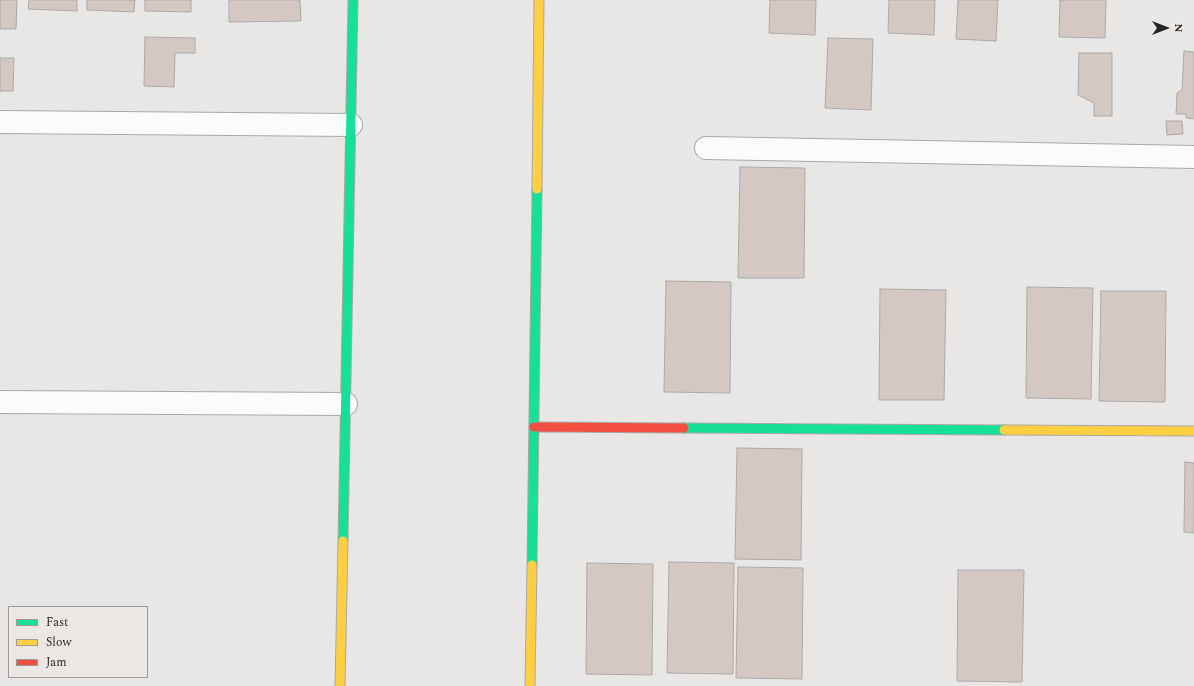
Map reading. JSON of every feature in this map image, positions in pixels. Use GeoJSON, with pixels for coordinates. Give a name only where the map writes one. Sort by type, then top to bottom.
{"type":"FeatureCollection","features":[{"type":"Feature","properties":{"kind":"street"},"geometry":{"type":"LineString","coordinates":[[340,686],[353,0]]}},
{"type":"Feature","properties":{"kind":"street"},"geometry":{"type":"LineString","coordinates":[[530,686],[539,0]]}},
{"type":"Feature","properties":{"kind":"street"},"geometry":{"type":"LineString","coordinates":[[0,122],[351,125]]}},
{"type":"Feature","properties":{"kind":"street"},"geometry":{"type":"LineString","coordinates":[[706,148],[1194,157]]}},
{"type":"Feature","properties":{"kind":"street"},"geometry":{"type":"LineString","coordinates":[[0,402],[346,404]]}},
{"type":"Feature","properties":{"kind":"street"},"geometry":{"type":"LineString","coordinates":[[534,427],[1194,431]]}},
{"type":"Feature","properties":{"kind":"building"},"geometry":{"type":"Polygon","coordinates":[[[0,0],[17,0],[16,29],[0,29],[0,0]]]}},
{"type":"Feature","properties":{"kind":"building"},"geometry":{"type":"Polygon","coordinates":[[[29,0],[77,0],[77,11],[28,9],[29,0]]]}},
{"type":"Feature","properties":{"kind":"building"},"geometry":{"type":"Polygon","coordinates":[[[87,0],[135,0],[134,12],[87,10],[87,0]]]}},
{"type":"Feature","properties":{"kind":"building"},"geometry":{"type":"Polygon","coordinates":[[[145,0],[191,0],[191,12],[145,11],[145,0]]]}},
{"type":"Feature","properties":{"kind":"building"},"geometry":{"type":"Polygon","coordinates":[[[229,0],[300,0],[301,21],[229,22],[229,0]]]}},
{"type":"Feature","properties":{"kind":"building"},"geometry":{"type":"Polygon","coordinates":[[[770,0],[816,0],[815,35],[769,33],[770,0]]]}},
{"type":"Feature","properties":{"kind":"building"},"geometry":{"type":"Polygon","coordinates":[[[889,0],[935,0],[934,35],[888,33],[889,0]]]}},
{"type":"Feature","properties":{"kind":"building"},"geometry":{"type":"Polygon","coordinates":[[[958,0],[998,0],[996,41],[956,39],[958,0]]]}},
{"type":"Feature","properties":{"kind":"building"},"geometry":{"type":"Polygon","coordinates":[[[1060,0],[1106,0],[1105,38],[1059,37],[1060,0]]]}},
{"type":"Feature","properties":{"kind":"building"},"geometry":{"type":"Polygon","coordinates":[[[145,37],[195,38],[195,53],[175,53],[174,87],[144,86],[145,37]]]}},
{"type":"Feature","properties":{"kind":"building"},"geometry":{"type":"Polygon","coordinates":[[[828,38],[873,39],[871,110],[825,108],[828,38]]]}},
{"type":"Feature","properties":{"kind":"building"},"geometry":{"type":"Polygon","coordinates":[[[1184,51],[1194,52],[1194,119],[1186,118],[1186,114],[1176,114],[1177,93],[1182,90],[1184,51]]]}},
{"type":"Feature","properties":{"kind":"building"},"geometry":{"type":"Polygon","coordinates":[[[1079,53],[1112,53],[1112,116],[1094,116],[1094,103],[1078,95],[1079,53]]]}},
{"type":"Feature","properties":{"kind":"building"},"geometry":{"type":"Polygon","coordinates":[[[0,58],[14,58],[13,91],[0,91],[0,58]]]}},
{"type":"Feature","properties":{"kind":"building"},"geometry":{"type":"Polygon","coordinates":[[[1166,121],[1182,121],[1183,134],[1167,135],[1166,121]]]}},
{"type":"Feature","properties":{"kind":"building"},"geometry":{"type":"Polygon","coordinates":[[[740,167],[805,168],[804,278],[738,278],[740,167]]]}},
{"type":"Feature","properties":{"kind":"building"},"geometry":{"type":"Polygon","coordinates":[[[666,281],[731,282],[730,393],[664,392],[666,281]]]}},
{"type":"Feature","properties":{"kind":"building"},"geometry":{"type":"Polygon","coordinates":[[[1027,287],[1093,288],[1091,399],[1026,398],[1027,287]]]}},
{"type":"Feature","properties":{"kind":"building"},"geometry":{"type":"Polygon","coordinates":[[[880,289],[946,290],[944,400],[879,400],[880,289]]]}},
{"type":"Feature","properties":{"kind":"building"},"geometry":{"type":"Polygon","coordinates":[[[1101,291],[1166,291],[1165,402],[1099,401],[1101,291]]]}},
{"type":"Feature","properties":{"kind":"building"},"geometry":{"type":"Polygon","coordinates":[[[737,448],[802,449],[801,560],[735,559],[737,448]]]}},
{"type":"Feature","properties":{"kind":"building"},"geometry":{"type":"Polygon","coordinates":[[[1185,462],[1194,463],[1194,533],[1184,532],[1185,462]]]}},
{"type":"Feature","properties":{"kind":"building"},"geometry":{"type":"Polygon","coordinates":[[[669,562],[734,563],[733,674],[667,673],[669,562]]]}},
{"type":"Feature","properties":{"kind":"building"},"geometry":{"type":"Polygon","coordinates":[[[587,563],[653,564],[652,675],[586,674],[587,563]]]}},
{"type":"Feature","properties":{"kind":"building"},"geometry":{"type":"Polygon","coordinates":[[[738,567],[803,568],[802,679],[736,678],[738,567]]]}},
{"type":"Feature","properties":{"kind":"building"},"geometry":{"type":"Polygon","coordinates":[[[958,570],[1024,570],[1022,682],[957,681],[958,570]]]}},
{"type":"Feature","properties":{"kind":"traffic: fast"},"geometry":{"type":"LineString","coordinates":[[343,541],[353,0]]}},
{"type":"Feature","properties":{"kind":"traffic: fast"},"geometry":{"type":"LineString","coordinates":[[532,565],[537,189]]}},
{"type":"Feature","properties":{"kind":"traffic: fast"},"geometry":{"type":"LineString","coordinates":[[684,428],[1004,430]]}},
{"type":"Feature","properties":{"kind":"traffic: slow"},"geometry":{"type":"LineString","coordinates":[[537,189],[539,0]]}},
{"type":"Feature","properties":{"kind":"traffic: slow"},"geometry":{"type":"LineString","coordinates":[[1004,430],[1194,431]]}},
{"type":"Feature","properties":{"kind":"traffic: slow"},"geometry":{"type":"LineString","coordinates":[[340,686],[343,541]]}},
{"type":"Feature","properties":{"kind":"traffic: slow"},"geometry":{"type":"LineString","coordinates":[[530,686],[532,565]]}},
{"type":"Feature","properties":{"kind":"traffic: jam"},"geometry":{"type":"LineString","coordinates":[[534,427],[684,428]]}}]}
